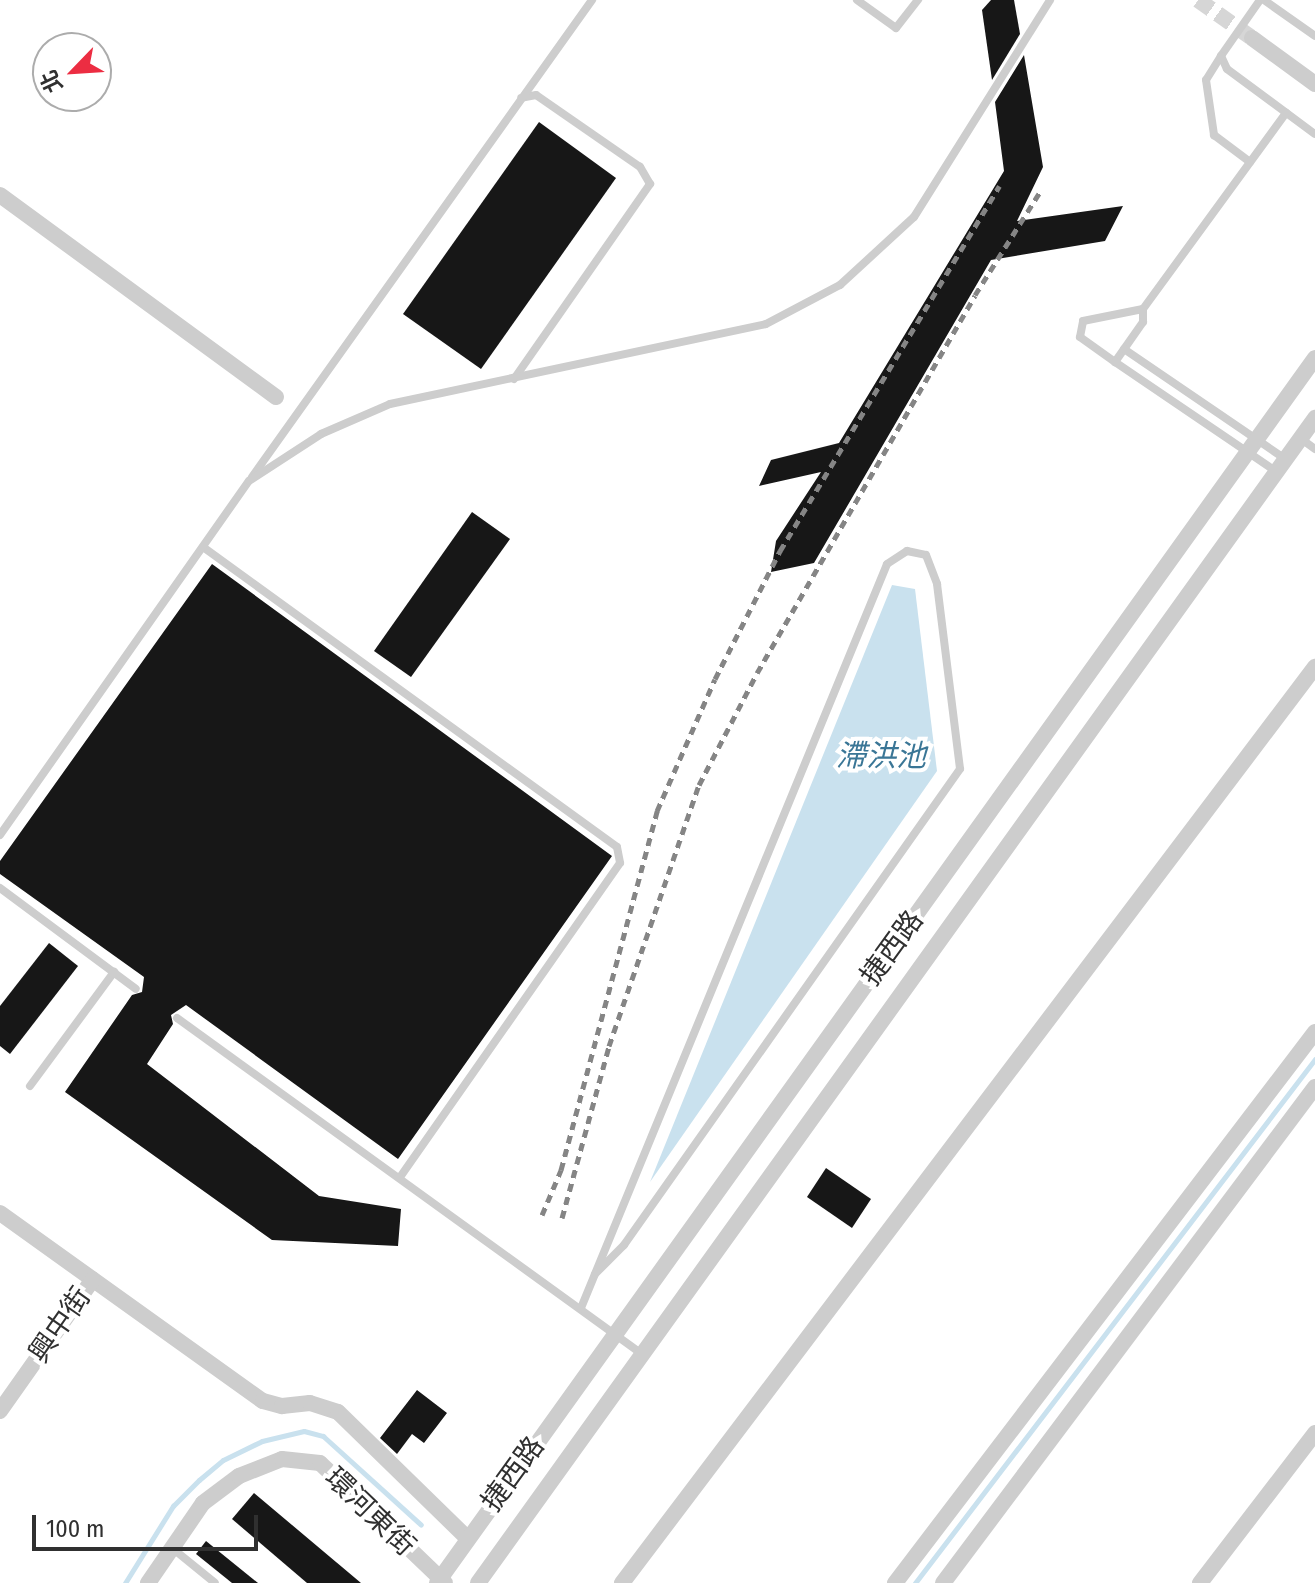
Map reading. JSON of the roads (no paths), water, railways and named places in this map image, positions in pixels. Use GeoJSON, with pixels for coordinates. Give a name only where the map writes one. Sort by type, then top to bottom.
{"type":"FeatureCollection","features":[{"type":"Feature","properties":{"kind":"street"},"geometry":{"type":"LineString","coordinates":[[1252,38],[1315,84]]}},
{"type":"Feature","properties":{"kind":"street"},"geometry":{"type":"LineString","coordinates":[[0,195],[276,397]]}},
{"type":"Feature","properties":{"kind":"street","name":"捷西路"},"geometry":{"type":"LineString","coordinates":[[441,1582],[466,1537],[1315,358]]}},
{"type":"Feature","properties":{"kind":"street","name":"捷西路"},"geometry":{"type":"LineString","coordinates":[[478,1583],[1315,418]]}},
{"type":"Feature","properties":{"kind":"street"},"geometry":{"type":"LineString","coordinates":[[622,1583],[1315,667]]}},
{"type":"Feature","properties":{"kind":"street"},"geometry":{"type":"LineString","coordinates":[[895,1583],[1315,1032]]}},
{"type":"Feature","properties":{"kind":"street"},"geometry":{"type":"LineString","coordinates":[[943,1583],[1315,1087]]}},
{"type":"Feature","properties":{"kind":"street"},"geometry":{"type":"LineString","coordinates":[[0,1213],[263,1401],[282,1406],[310,1403],[338,1412],[466,1537]]}},
{"type":"Feature","properties":{"kind":"street","name":"興中街"},"geometry":{"type":"LineString","coordinates":[[0,1411],[93,1279]]}},
{"type":"Feature","properties":{"kind":"street"},"geometry":{"type":"LineString","coordinates":[[1200,1583],[1315,1433]]}},
{"type":"Feature","properties":{"kind":"street","name":"環河東街"},"geometry":{"type":"LineString","coordinates":[[148,1583],[203,1503],[239,1476],[282,1459],[320,1463],[441,1582]]}},
{"type":"Feature","properties":{"kind":"lane"},"geometry":{"type":"LineString","coordinates":[[0,835],[592,0]]}},
{"type":"Feature","properties":{"kind":"lane"},"geometry":{"type":"LineString","coordinates":[[857,0],[896,28],[918,0]]}},
{"type":"Feature","properties":{"kind":"lane"},"geometry":{"type":"LineString","coordinates":[[249,481],[321,434],[390,404],[766,324],[840,285],[914,217],[1050,0]]}},
{"type":"Feature","properties":{"kind":"lane"},"geometry":{"type":"LineString","coordinates":[[1250,162],[1214,135],[1206,80],[1262,0],[1315,36]]}},
{"type":"Feature","properties":{"kind":"lane"},"geometry":{"type":"LineString","coordinates":[[1221,56],[1227,69],[1315,134]]}},
{"type":"Feature","properties":{"kind":"lane"},"geometry":{"type":"LineString","coordinates":[[513,380],[650,184],[640,167],[536,95],[521,98]]}},
{"type":"Feature","properties":{"kind":"lane"},"geometry":{"type":"LineString","coordinates":[[1115,362],[1143,322],[1143,309],[1286,113]]}},
{"type":"Feature","properties":{"kind":"lane"},"geometry":{"type":"LineString","coordinates":[[1143,309],[1079,324],[1083,342],[1281,466]]}},
{"type":"Feature","properties":{"kind":"lane"},"geometry":{"type":"LineString","coordinates":[[1124,349],[1281,466]]}},
{"type":"Feature","properties":{"kind":"lane"},"geometry":{"type":"LineString","coordinates":[[1300,438],[1315,449]]}},
{"type":"Feature","properties":{"kind":"lane"},"geometry":{"type":"LineString","coordinates":[[203,547],[617,847],[620,863],[400,1177]]}},
{"type":"Feature","properties":{"kind":"lane"},"geometry":{"type":"LineString","coordinates":[[581,1308],[887,564],[907,551],[926,555],[937,584],[960,769],[624,1245],[595,1274]]}},
{"type":"Feature","properties":{"kind":"lane"},"geometry":{"type":"LineString","coordinates":[[0,888],[136,989]]}},
{"type":"Feature","properties":{"kind":"lane"},"geometry":{"type":"LineString","coordinates":[[30,1086],[114,972]]}},
{"type":"Feature","properties":{"kind":"lane"},"geometry":{"type":"LineString","coordinates":[[177,1018],[642,1354]]}},
{"type":"Feature","properties":{"kind":"lane"},"geometry":{"type":"LineString","coordinates":[[172,1548],[215,1583]]}},
{"type":"Feature","properties":{"kind":"water","name":"滯洪池"},"geometry":{"type":"Polygon","coordinates":[[[892,585],[915,589],[937,771],[650,1182],[892,585]]]}},
{"type":"Feature","properties":{"kind":"waterway"},"geometry":{"type":"LineString","coordinates":[[915,1583],[1315,1059]]}},
{"type":"Feature","properties":{"kind":"waterway"},"geometry":{"type":"LineString","coordinates":[[125,1583],[173,1506],[199,1480],[223,1460],[262,1441],[304,1431],[323,1436],[421,1525]]}},
{"type":"Feature","properties":{"kind":"tunnel"},"geometry":{"type":"LineString","coordinates":[[1198,0],[1252,38]]}},
{"type":"Feature","properties":{"kind":"railway"},"geometry":{"type":"LineString","coordinates":[[542,1215],[561,1170],[657,811],[715,679],[780,551],[999,186]]}},
{"type":"Feature","properties":{"kind":"railway"},"geometry":{"type":"LineString","coordinates":[[562,1218],[609,1046],[699,785],[757,673],[975,295],[1041,190]]}}]}
